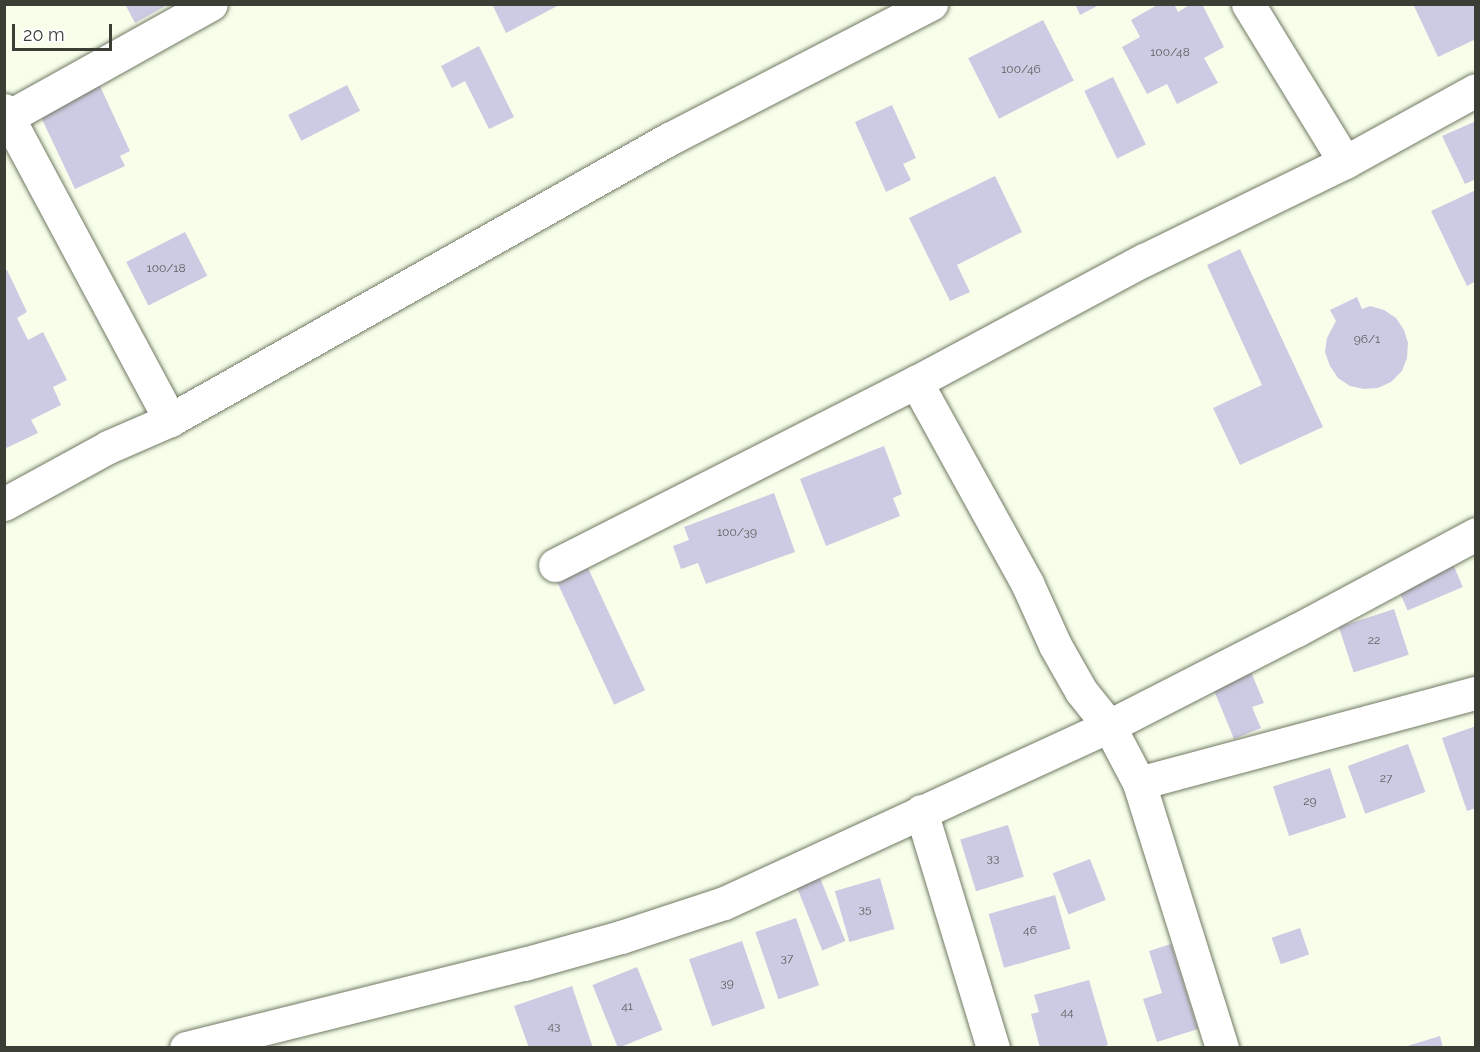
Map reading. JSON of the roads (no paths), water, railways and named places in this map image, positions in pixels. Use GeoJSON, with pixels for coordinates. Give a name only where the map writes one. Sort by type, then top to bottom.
{"type":"FeatureCollection","features":[{"type":"Feature","properties":{"kind":"street"},"geometry":{"type":"LineString","coordinates":[[170,420],[6,113],[211,4]]}},
{"type":"Feature","properties":{"kind":"street"},"geometry":{"type":"LineString","coordinates":[[4,504],[108,447],[170,420],[669,140],[931,4]]}},
{"type":"Feature","properties":{"kind":"street"},"geometry":{"type":"LineString","coordinates":[[1248,4],[1345,162]]}},
{"type":"Feature","properties":{"kind":"street"},"geometry":{"type":"LineString","coordinates":[[555,565],[916,382],[1144,261],[1345,162],[1476,90]]}},
{"type":"Feature","properties":{"kind":"street"},"geometry":{"type":"LineString","coordinates":[[916,382],[1027,583],[1055,645],[1081,692],[1109,726],[1139,783],[1222,1047]]}},
{"type":"Feature","properties":{"kind":"street"},"geometry":{"type":"LineString","coordinates":[[186,1047],[524,964],[621,937],[724,903],[1109,726],[1297,630],[1476,534]]}},
{"type":"Feature","properties":{"kind":"street"},"geometry":{"type":"LineString","coordinates":[[1139,783],[1476,693]]}},
{"type":"Feature","properties":{"kind":"street"},"geometry":{"type":"LineString","coordinates":[[921,811],[993,1047]]}}]}
